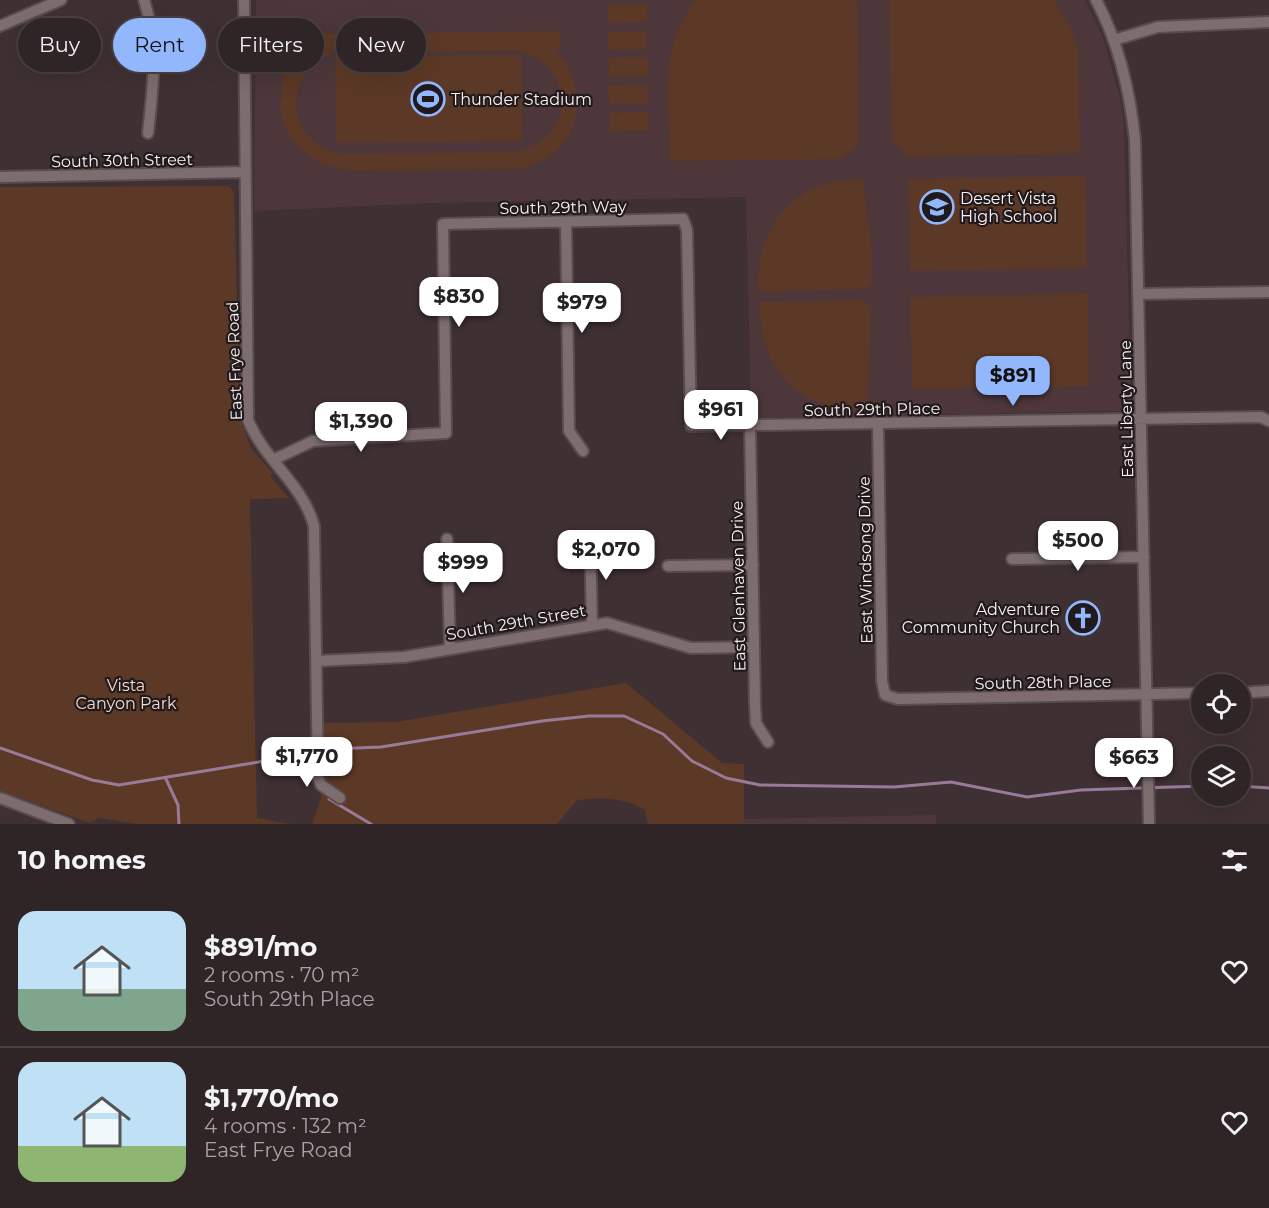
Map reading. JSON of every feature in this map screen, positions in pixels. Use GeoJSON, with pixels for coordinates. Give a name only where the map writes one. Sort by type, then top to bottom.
{"type":"FeatureCollection","features":[{"type":"Feature","properties":{"kind":"street"},"geometry":{"type":"LineString","coordinates":[[0,26],[61,0]]}},
{"type":"Feature","properties":{"kind":"street"},"geometry":{"type":"LineString","coordinates":[[144,0],[150,18],[156,64],[148,133]]}},
{"type":"Feature","properties":{"kind":"street","name":"East Frye Road"},"geometry":{"type":"LineString","coordinates":[[244,0],[248,420],[259,444],[309,508],[314,526],[316,749],[321,785],[340,798]]}},
{"type":"Feature","properties":{"kind":"street","name":"East Liberty Lane"},"geometry":{"type":"LineString","coordinates":[[1096,0],[1114,40],[1127,84],[1133,123],[1149,824]]}},
{"type":"Feature","properties":{"kind":"street"},"geometry":{"type":"LineString","coordinates":[[1114,40],[1144,29],[1176,24],[1269,22]]}},
{"type":"Feature","properties":{"kind":"street","name":"South 30th Street"},"geometry":{"type":"LineString","coordinates":[[0,177],[245,172]]}},
{"type":"Feature","properties":{"kind":"street","name":"South 29th Way"},"geometry":{"type":"LineString","coordinates":[[273,460],[313,441],[447,433],[443,224],[683,219],[687,230],[691,426]]}},
{"type":"Feature","properties":{"kind":"street"},"geometry":{"type":"LineString","coordinates":[[566,222],[569,431],[583,451]]}},
{"type":"Feature","properties":{"kind":"street"},"geometry":{"type":"LineString","coordinates":[[1138,294],[1269,292]]}},
{"type":"Feature","properties":{"kind":"street","name":"South 29th Place"},"geometry":{"type":"LineString","coordinates":[[691,426],[1261,417],[1269,421]]}},
{"type":"Feature","properties":{"kind":"street","name":"East Windsong Drive"},"geometry":{"type":"LineString","coordinates":[[878,424],[882,681],[885,695]]}},
{"type":"Feature","properties":{"kind":"street","name":"East Glenhaven Drive"},"geometry":{"type":"LineString","coordinates":[[750,426],[756,723],[768,742]]}},
{"type":"Feature","properties":{"kind":"street"},"geometry":{"type":"LineString","coordinates":[[590,537],[592,624]]}},
{"type":"Feature","properties":{"kind":"street"},"geometry":{"type":"LineString","coordinates":[[447,539],[450,649]]}},
{"type":"Feature","properties":{"kind":"street"},"geometry":{"type":"LineString","coordinates":[[1012,559],[1144,557]]}},
{"type":"Feature","properties":{"kind":"street"},"geometry":{"type":"LineString","coordinates":[[668,566],[753,565]]}},
{"type":"Feature","properties":{"kind":"street","name":"South 29th Street"},"geometry":{"type":"LineString","coordinates":[[316,661],[383,659],[592,624],[621,626],[691,648],[754,647]]}},
{"type":"Feature","properties":{"kind":"street"},"geometry":{"type":"LineString","coordinates":[[1251,692],[1269,691]]}},
{"type":"Feature","properties":{"kind":"street","name":"South 28th Place"},"geometry":{"type":"LineString","coordinates":[[885,695],[898,699],[1191,693]]}},
{"type":"Feature","properties":{"kind":"street"},"geometry":{"type":"LineString","coordinates":[[0,798],[69,824]]}},
{"type":"Feature","properties":{"kind":"shaded area","name":"Desert Vista High School"},"geometry":{"type":"Polygon","coordinates":[[[256,0],[1085,0],[1103,37],[1120,98],[1124,125],[1131,402],[1129,408],[1118,411],[751,418],[746,197],[433,203],[254,211],[255,72],[324,72],[324,18],[256,18],[256,0]]]}},
{"type":"Feature","properties":{"kind":"shaded area"},"geometry":{"type":"Polygon","coordinates":[[[936,815],[936,824],[744,824],[744,819],[936,815]]]}},
{"type":"Feature","properties":{"kind":"green space"},"geometry":{"type":"Polygon","coordinates":[[[696,0],[857,0],[859,143],[843,159],[670,161],[668,77],[670,57],[675,37],[696,0]]]}},
{"type":"Feature","properties":{"kind":"green space"},"geometry":{"type":"Polygon","coordinates":[[[889,0],[1054,0],[1072,32],[1078,51],[1080,153],[907,157],[892,140],[889,0]]]}},
{"type":"Feature","properties":{"kind":"green space"},"geometry":{"type":"Polygon","coordinates":[[[608,4],[647,4],[647,22],[608,23],[608,4]]]}},
{"type":"Feature","properties":{"kind":"green space"},"geometry":{"type":"Polygon","coordinates":[[[560,31],[561,49],[555,50],[568,67],[575,86],[577,105],[574,123],[566,140],[553,154],[536,164],[515,169],[348,170],[320,164],[292,141],[285,128],[280,107],[283,79],[286,72],[307,72],[298,89],[296,106],[300,122],[309,136],[323,147],[342,154],[516,152],[536,144],[550,133],[559,118],[562,102],[559,85],[550,70],[536,59],[516,51],[426,52],[426,33],[560,31]]]}},
{"type":"Feature","properties":{"kind":"green space"},"geometry":{"type":"Polygon","coordinates":[[[647,31],[647,49],[608,50],[608,32],[647,31]]]}},
{"type":"Feature","properties":{"kind":"green space"},"geometry":{"type":"Polygon","coordinates":[[[324,34],[336,34],[336,52],[324,58],[324,34]]]}},
{"type":"Feature","properties":{"kind":"green space","name":"Thunder Stadium"},"geometry":{"type":"Polygon","coordinates":[[[521,55],[522,141],[336,143],[335,57],[336,72],[426,72],[426,56],[521,55]]]}},
{"type":"Feature","properties":{"kind":"green space"},"geometry":{"type":"Polygon","coordinates":[[[648,57],[648,76],[609,77],[609,58],[648,57]]]}},
{"type":"Feature","properties":{"kind":"green space"},"geometry":{"type":"Polygon","coordinates":[[[647,85],[648,103],[609,104],[608,86],[647,85]]]}},
{"type":"Feature","properties":{"kind":"green space"},"geometry":{"type":"Polygon","coordinates":[[[648,112],[649,130],[610,131],[609,113],[648,112]]]}},
{"type":"Feature","properties":{"kind":"green space"},"geometry":{"type":"Polygon","coordinates":[[[1085,176],[1087,268],[910,271],[908,179],[1085,176]]]}},
{"type":"Feature","properties":{"kind":"green space"},"geometry":{"type":"Polygon","coordinates":[[[862,179],[871,238],[872,284],[864,289],[758,292],[759,267],[764,246],[772,226],[783,210],[798,197],[816,188],[837,182],[862,179]]]}},
{"type":"Feature","properties":{"kind":"green space","name":"Vista Canyon Park"},"geometry":{"type":"Polygon","coordinates":[[[229,186],[234,192],[240,419],[251,448],[273,473],[270,476],[289,498],[250,499],[257,818],[290,824],[138,824],[99,818],[90,823],[0,791],[0,187],[229,186]]]}},
{"type":"Feature","properties":{"kind":"green space"},"geometry":{"type":"Polygon","coordinates":[[[1088,294],[1089,386],[912,389],[910,297],[1088,294]]]}},
{"type":"Feature","properties":{"kind":"green space"},"geometry":{"type":"Polygon","coordinates":[[[864,300],[871,308],[867,412],[842,410],[821,404],[803,395],[776,367],[767,348],[761,326],[759,302],[864,300]]]}},
{"type":"Feature","properties":{"kind":"green space"},"geometry":{"type":"Polygon","coordinates":[[[626,683],[722,763],[744,764],[744,824],[648,824],[645,810],[629,803],[604,799],[577,800],[557,824],[312,824],[321,799],[316,723],[396,722],[626,683]]]}},
{"type":"Feature","properties":{"kind":"waterway"},"geometry":{"type":"LineString","coordinates":[[0,748],[92,780],[119,785],[277,759],[282,751],[381,747],[542,721],[589,716],[624,716],[663,734],[692,761],[726,778],[760,785],[894,787],[951,782],[1027,797],[1081,790],[1191,786]]}},
{"type":"Feature","properties":{"kind":"waterway"},"geometry":{"type":"LineString","coordinates":[[328,769],[349,747]]}},
{"type":"Feature","properties":{"kind":"waterway"},"geometry":{"type":"LineString","coordinates":[[166,779],[178,805],[179,824]]}},
{"type":"Feature","properties":{"kind":"waterway"},"geometry":{"type":"LineString","coordinates":[[1251,787],[1269,788]]}},
{"type":"Feature","properties":{"kind":"waterway"},"geometry":{"type":"LineString","coordinates":[[329,799],[371,824]]}},
{"type":"Feature","properties":{"kind":"place","name":"Thunder Stadium"},"geometry":{"type":"Point","coordinates":[428,99]}},
{"type":"Feature","properties":{"kind":"place","name":"Desert Vista High School"},"geometry":{"type":"Point","coordinates":[937,207]}},
{"type":"Feature","properties":{"kind":"place","name":"Adventure Community Church"},"geometry":{"type":"Point","coordinates":[1083,618]}}]}
